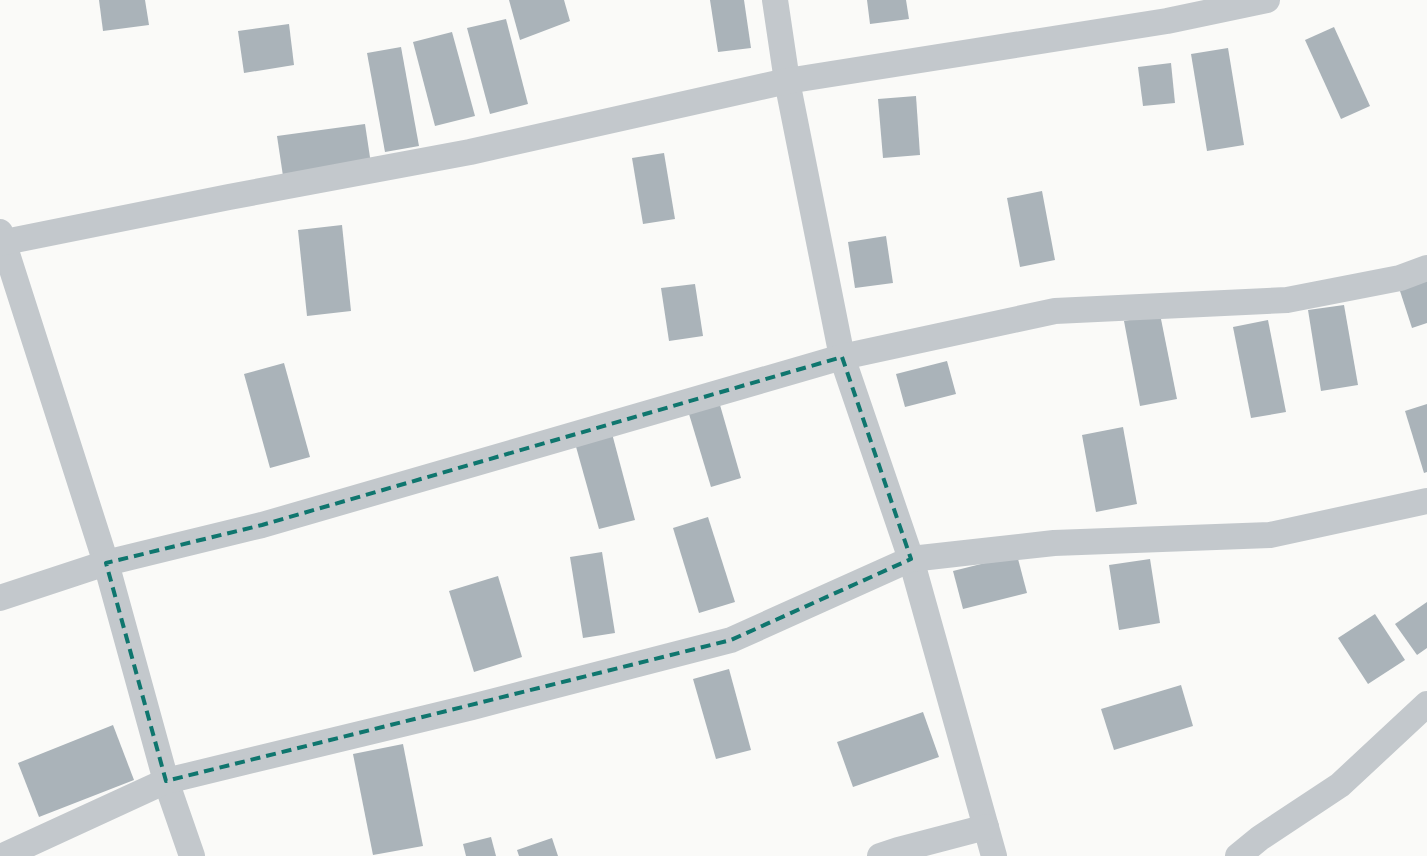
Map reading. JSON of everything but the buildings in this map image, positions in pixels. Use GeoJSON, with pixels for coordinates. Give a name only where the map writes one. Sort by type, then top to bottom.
{"type":"FeatureCollection","features":[{"type":"Feature","properties":{"kind":"street"},"geometry":{"type":"LineString","coordinates":[[775,0],[787,81],[842,357],[911,559],[994,856]]}},
{"type":"Feature","properties":{"kind":"street"},"geometry":{"type":"LineString","coordinates":[[192,856],[166,781],[106,563],[1,239],[470,152],[787,81],[1167,21],[1267,0]]}},
{"type":"Feature","properties":{"kind":"street"},"geometry":{"type":"LineString","coordinates":[[0,598],[106,563],[262,525],[842,357],[1055,311],[1287,300],[1400,278],[1427,268]]}},
{"type":"Feature","properties":{"kind":"street"},"geometry":{"type":"LineString","coordinates":[[3,856],[166,781],[463,709],[731,640],[911,559],[1054,543],[1270,534],[1427,501]]}},
{"type":"Feature","properties":{"kind":"street"},"geometry":{"type":"LineString","coordinates":[[1238,856],[1260,838],[1340,786],[1427,704]]}},
{"type":"Feature","properties":{"kind":"street"},"geometry":{"type":"LineString","coordinates":[[880,856],[986,827]]}},
{"type":"Feature","properties":{"kind":"highlighted area"},"geometry":{"type":"Polygon","coordinates":[[[842,357],[911,559],[731,640],[166,781],[106,563],[262,525],[842,357]]]}}]}
